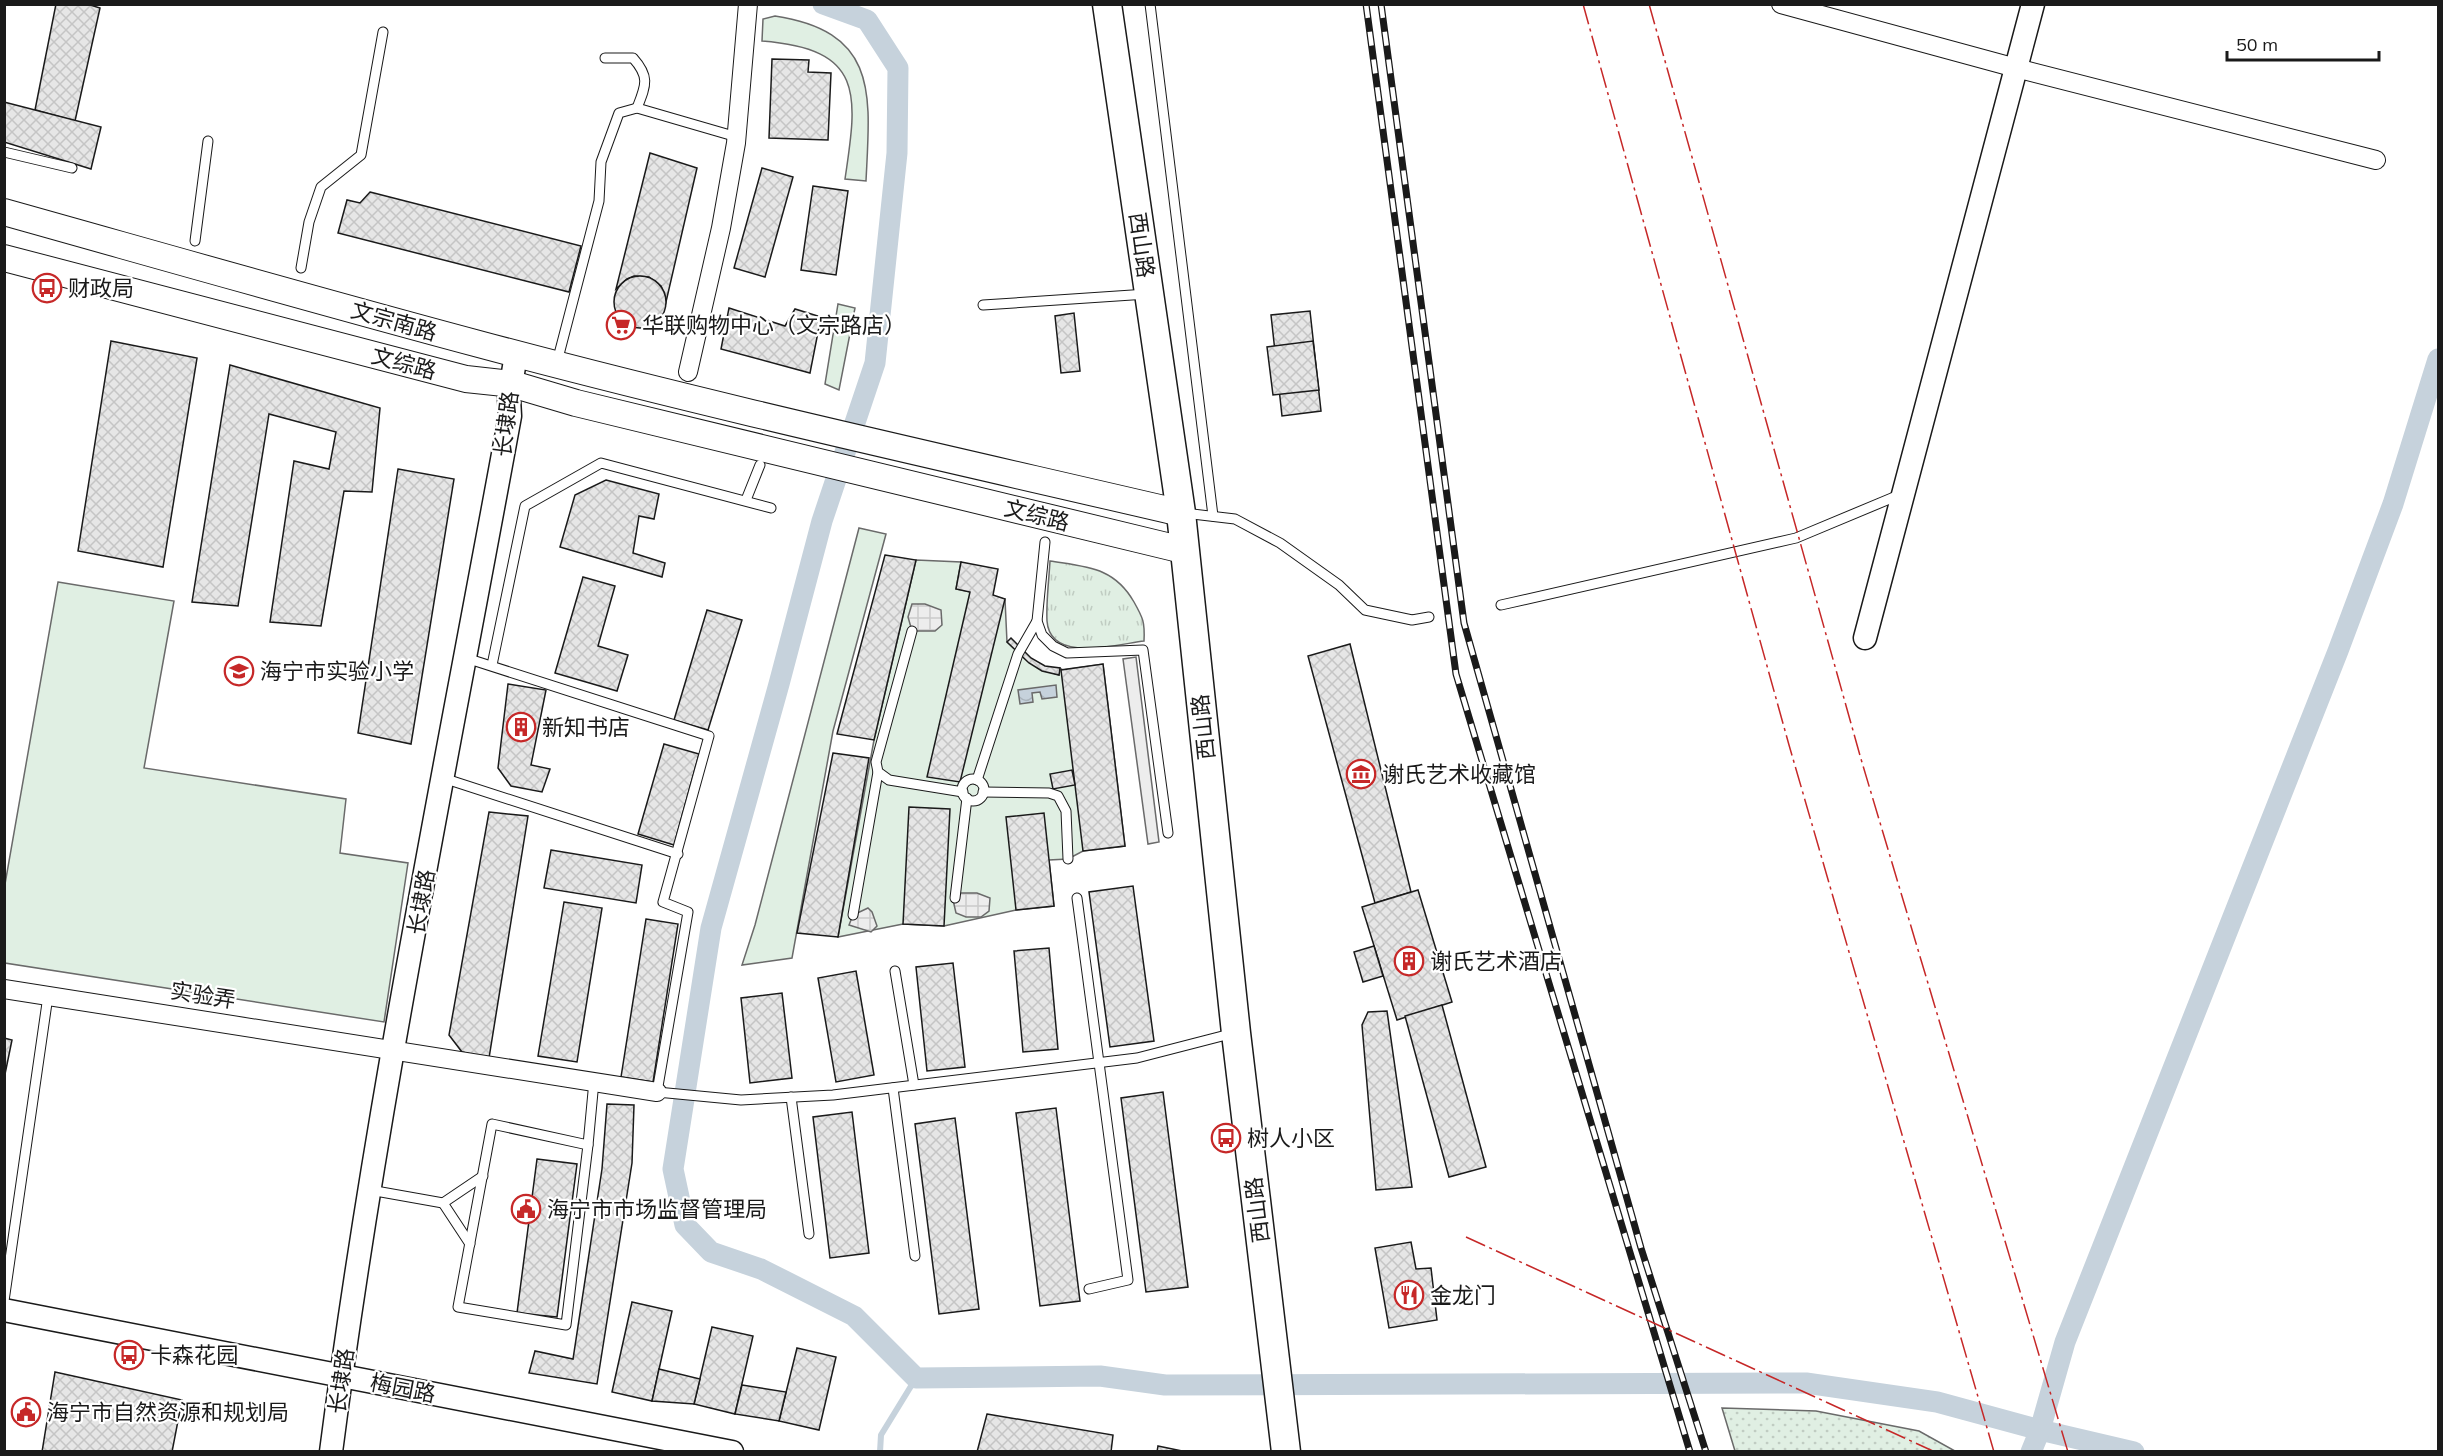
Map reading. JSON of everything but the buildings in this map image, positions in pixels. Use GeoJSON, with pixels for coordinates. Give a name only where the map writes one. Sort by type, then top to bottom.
{"type":"FeatureCollection","features":[{"type":"Feature","properties":{"kind":"main road","name":"西山路"},"geometry":{"type":"LineString","coordinates":[[1107,4],[1181,513],[1236,1033],[1284,1440]]}},
{"type":"Feature","properties":{"kind":"main road","name":"文宗南路"},"geometry":{"type":"LineString","coordinates":[[4,212],[516,354],[896,447],[1181,513]]}},
{"type":"Feature","properties":{"kind":"main road","name":"文综路"},"geometry":{"type":"LineString","coordinates":[[4,258],[466,379],[512,384],[576,403],[1184,550]]}},
{"type":"Feature","properties":{"kind":"street"},"geometry":{"type":"LineString","coordinates":[[688,372],[721,228],[737,136],[748,4]]}},
{"type":"Feature","properties":{"kind":"street"},"geometry":{"type":"LineString","coordinates":[[1781,4],[2016,68],[2376,160]]}},
{"type":"Feature","properties":{"kind":"street"},"geometry":{"type":"LineString","coordinates":[[1865,638],[2033,4]]}},
{"type":"Feature","properties":{"kind":"street","name":"长埭路"},"geometry":{"type":"LineString","coordinates":[[331,1452],[393,1049],[510,417],[516,354]]}},
{"type":"Feature","properties":{"kind":"street","name":"实验弄"},"geometry":{"type":"LineString","coordinates":[[4,989],[657,1092]]}},
{"type":"Feature","properties":{"kind":"street","name":"梅园路"},"geometry":{"type":"LineString","coordinates":[[4,1310],[732,1452]]}},
{"type":"Feature","properties":{"kind":"lane"},"geometry":{"type":"LineString","coordinates":[[1150,4],[1213,516]]}},
{"type":"Feature","properties":{"kind":"lane"},"geometry":{"type":"LineString","coordinates":[[301,268],[309,222],[321,187],[361,155],[383,32]]}},
{"type":"Feature","properties":{"kind":"lane"},"geometry":{"type":"LineString","coordinates":[[605,58],[633,58],[644,70],[645,87],[638,108]]}},
{"type":"Feature","properties":{"kind":"lane"},"geometry":{"type":"LineString","coordinates":[[557,364],[599,201],[601,162],[619,113],[638,108],[737,136]]}},
{"type":"Feature","properties":{"kind":"lane"},"geometry":{"type":"LineString","coordinates":[[195,241],[208,141]]}},
{"type":"Feature","properties":{"kind":"lane"},"geometry":{"type":"LineString","coordinates":[[4,152],[72,168]]}},
{"type":"Feature","properties":{"kind":"lane"},"geometry":{"type":"LineString","coordinates":[[983,305],[1149,294]]}},
{"type":"Feature","properties":{"kind":"lane"},"geometry":{"type":"LineString","coordinates":[[492,665],[525,506],[601,463],[771,508]]}},
{"type":"Feature","properties":{"kind":"lane"},"geometry":{"type":"LineString","coordinates":[[746,500],[760,465]]}},
{"type":"Feature","properties":{"kind":"lane"},"geometry":{"type":"LineString","coordinates":[[1501,605],[1796,538],[1903,493]]}},
{"type":"Feature","properties":{"kind":"lane"},"geometry":{"type":"LineString","coordinates":[[1181,513],[1235,519],[1280,543],[1339,585],[1365,610],[1412,620],[1429,617]]}},
{"type":"Feature","properties":{"kind":"lane"},"geometry":{"type":"LineString","coordinates":[[977,780],[1018,654],[1037,621],[1045,542]]}},
{"type":"Feature","properties":{"kind":"lane"},"geometry":{"type":"LineString","coordinates":[[1037,621],[1042,635],[1053,646],[1068,653],[1143,650],[1168,833]]}},
{"type":"Feature","properties":{"kind":"lane"},"geometry":{"type":"LineString","coordinates":[[853,915],[878,771],[876,762],[912,631]]}},
{"type":"Feature","properties":{"kind":"lane"},"geometry":{"type":"LineString","coordinates":[[466,658],[709,736],[663,902],[688,912],[657,1092],[727,1099],[791,1097],[893,1088],[1137,1058],[1236,1033]]}},
{"type":"Feature","properties":{"kind":"lane"},"geometry":{"type":"LineString","coordinates":[[878,771],[889,780],[965,795],[977,799],[983,792],[982,785],[977,780],[971,779],[965,783],[965,795],[956,898]]}},
{"type":"Feature","properties":{"kind":"lane"},"geometry":{"type":"LineString","coordinates":[[443,778],[678,854]]}},
{"type":"Feature","properties":{"kind":"lane"},"geometry":{"type":"LineString","coordinates":[[983,792],[1049,793],[1058,796],[1066,811],[1068,859]]}},
{"type":"Feature","properties":{"kind":"lane"},"geometry":{"type":"LineString","coordinates":[[1077,898],[1128,1280],[1089,1289]]}},
{"type":"Feature","properties":{"kind":"lane"},"geometry":{"type":"LineString","coordinates":[[896,970],[914,1085]]}},
{"type":"Feature","properties":{"kind":"lane"},"geometry":{"type":"LineString","coordinates":[[4,1301],[48,996]]}},
{"type":"Feature","properties":{"kind":"lane"},"geometry":{"type":"LineString","coordinates":[[588,1145],[492,1124],[458,1307],[566,1325],[588,1145],[594,1081]]}},
{"type":"Feature","properties":{"kind":"lane"},"geometry":{"type":"LineString","coordinates":[[893,1088],[915,1256]]}},
{"type":"Feature","properties":{"kind":"lane"},"geometry":{"type":"LineString","coordinates":[[791,1097],[809,1234]]}},
{"type":"Feature","properties":{"kind":"lane"},"geometry":{"type":"LineString","coordinates":[[370,1190],[443,1203],[483,1176]]}},
{"type":"Feature","properties":{"kind":"lane"},"geometry":{"type":"LineString","coordinates":[[443,1203],[470,1244]]}},
{"type":"Feature","properties":{"kind":"green space"},"geometry":{"type":"Polygon","coordinates":[[[775,16],[809,24],[834,37],[851,53],[861,73],[867,96],[866,181],[845,179],[852,122],[847,81],[837,66],[820,54],[795,46],[762,41],[763,19],[775,16]]]}},
{"type":"Feature","properties":{"kind":"green space"},"geometry":{"type":"Polygon","coordinates":[[[838,304],[855,308],[839,390],[825,384],[838,304]]]}},
{"type":"Feature","properties":{"kind":"green space"},"geometry":{"type":"Polygon","coordinates":[[[859,528],[886,534],[833,731],[792,958],[742,965],[755,925],[859,528]]]}},
{"type":"Feature","properties":{"kind":"green space"},"geometry":{"type":"Polygon","coordinates":[[[916,560],[961,562],[956,589],[1005,599],[1007,642],[1037,666],[1059,675],[1060,668],[1063,670],[1103,664],[1125,846],[1083,851],[1068,859],[1049,860],[1054,906],[1016,910],[944,926],[903,924],[838,937],[874,740],[916,560]]]}},
{"type":"Feature","properties":{"kind":"green space"},"geometry":{"type":"Polygon","coordinates":[[[1050,561],[1088,567],[1118,582],[1126,590],[1141,616],[1144,625],[1144,641],[1087,648],[1060,643],[1051,634],[1047,621],[1050,561]]]}},
{"type":"Feature","properties":{"kind":"green space"},"geometry":{"type":"Polygon","coordinates":[[[58,582],[174,601],[144,768],[346,799],[340,853],[408,863],[384,1022],[5,963],[5,884],[58,582]]]}},
{"type":"Feature","properties":{"kind":"green space"},"geometry":{"type":"Polygon","coordinates":[[[1722,1408],[1816,1411],[1919,1431],[1955,1451],[1735,1451],[1722,1408]]]}},
{"type":"Feature","properties":{"kind":"shaded area"},"geometry":{"type":"Polygon","coordinates":[[[912,604],[925,604],[941,610],[942,625],[935,631],[912,631],[908,617],[912,604]]]}},
{"type":"Feature","properties":{"kind":"shaded area"},"geometry":{"type":"Polygon","coordinates":[[[1136,657],[1159,842],[1148,844],[1123,659],[1136,657]]]}},
{"type":"Feature","properties":{"kind":"shaded area"},"geometry":{"type":"Polygon","coordinates":[[[960,893],[977,893],[990,898],[989,911],[981,917],[966,917],[956,913],[953,900],[960,893]]]}},
{"type":"Feature","properties":{"kind":"shaded area"},"geometry":{"type":"Polygon","coordinates":[[[868,908],[877,926],[871,932],[849,925],[853,915],[868,908]]]}},
{"type":"Feature","properties":{"kind":"water"},"geometry":{"type":"Polygon","coordinates":[[[1056,685],[1057,697],[1042,699],[1040,692],[1032,693],[1033,702],[1020,704],[1018,690],[1056,685]]]}},
{"type":"Feature","properties":{"kind":"waterway"},"geometry":{"type":"LineString","coordinates":[[823,4],[867,20],[898,68],[897,153],[875,363],[822,521],[711,928],[673,1169],[685,1225],[711,1252],[761,1269],[854,1316],[916,1378],[1100,1376],[1165,1385],[1806,1383],[1937,1402],[2040,1430],[2134,1452]]}},
{"type":"Feature","properties":{"kind":"waterway"},"geometry":{"type":"LineString","coordinates":[[2031,1452],[2040,1430],[2065,1342],[2338,651],[2393,504],[2438,359]]}},
{"type":"Feature","properties":{"kind":"waterway"},"geometry":{"type":"LineString","coordinates":[[880,1452],[881,1435],[916,1378]]}},
{"type":"Feature","properties":{"kind":"railway"},"geometry":{"type":"LineString","coordinates":[[1366,4],[1456,674],[1690,1452]]}},
{"type":"Feature","properties":{"kind":"railway"},"geometry":{"type":"LineString","coordinates":[[1381,4],[1464,623],[1641,1248],[1706,1452]]}},
{"type":"Feature","properties":{"kind":"power"},"geometry":{"type":"LineString","coordinates":[[1583,4],[1789,745],[1994,1452]]}},
{"type":"Feature","properties":{"kind":"power"},"geometry":{"type":"LineString","coordinates":[[1649,4],[1861,759],[2068,1452]]}},
{"type":"Feature","properties":{"kind":"power"},"geometry":{"type":"LineString","coordinates":[[1466,1237],[1935,1452]]}},
{"type":"Feature","properties":{"kind":"place","name":"财政局"},"geometry":{"type":"Point","coordinates":[47,288]}},
{"type":"Feature","properties":{"kind":"place","name":"华联购物中心（文宗路店）"},"geometry":{"type":"Point","coordinates":[621,325]}},
{"type":"Feature","properties":{"kind":"place","name":"海宁市实验小学"},"geometry":{"type":"Point","coordinates":[239,671]}},
{"type":"Feature","properties":{"kind":"place","name":"新知书店"},"geometry":{"type":"Point","coordinates":[521,727]}},
{"type":"Feature","properties":{"kind":"place","name":"谢氏艺术收藏馆"},"geometry":{"type":"Point","coordinates":[1361,774]}},
{"type":"Feature","properties":{"kind":"place","name":"谢氏艺术酒店"},"geometry":{"type":"Point","coordinates":[1409,961]}},
{"type":"Feature","properties":{"kind":"place","name":"树人小区"},"geometry":{"type":"Point","coordinates":[1226,1138]}},
{"type":"Feature","properties":{"kind":"place","name":"海宁市市场监督管理局"},"geometry":{"type":"Point","coordinates":[526,1209]}},
{"type":"Feature","properties":{"kind":"place","name":"金龙门"},"geometry":{"type":"Point","coordinates":[1409,1295]}},
{"type":"Feature","properties":{"kind":"place","name":"卡森花园"},"geometry":{"type":"Point","coordinates":[129,1355]}},
{"type":"Feature","properties":{"kind":"place","name":"海宁市自然资源和规划局"},"geometry":{"type":"Point","coordinates":[26,1412]}}]}
